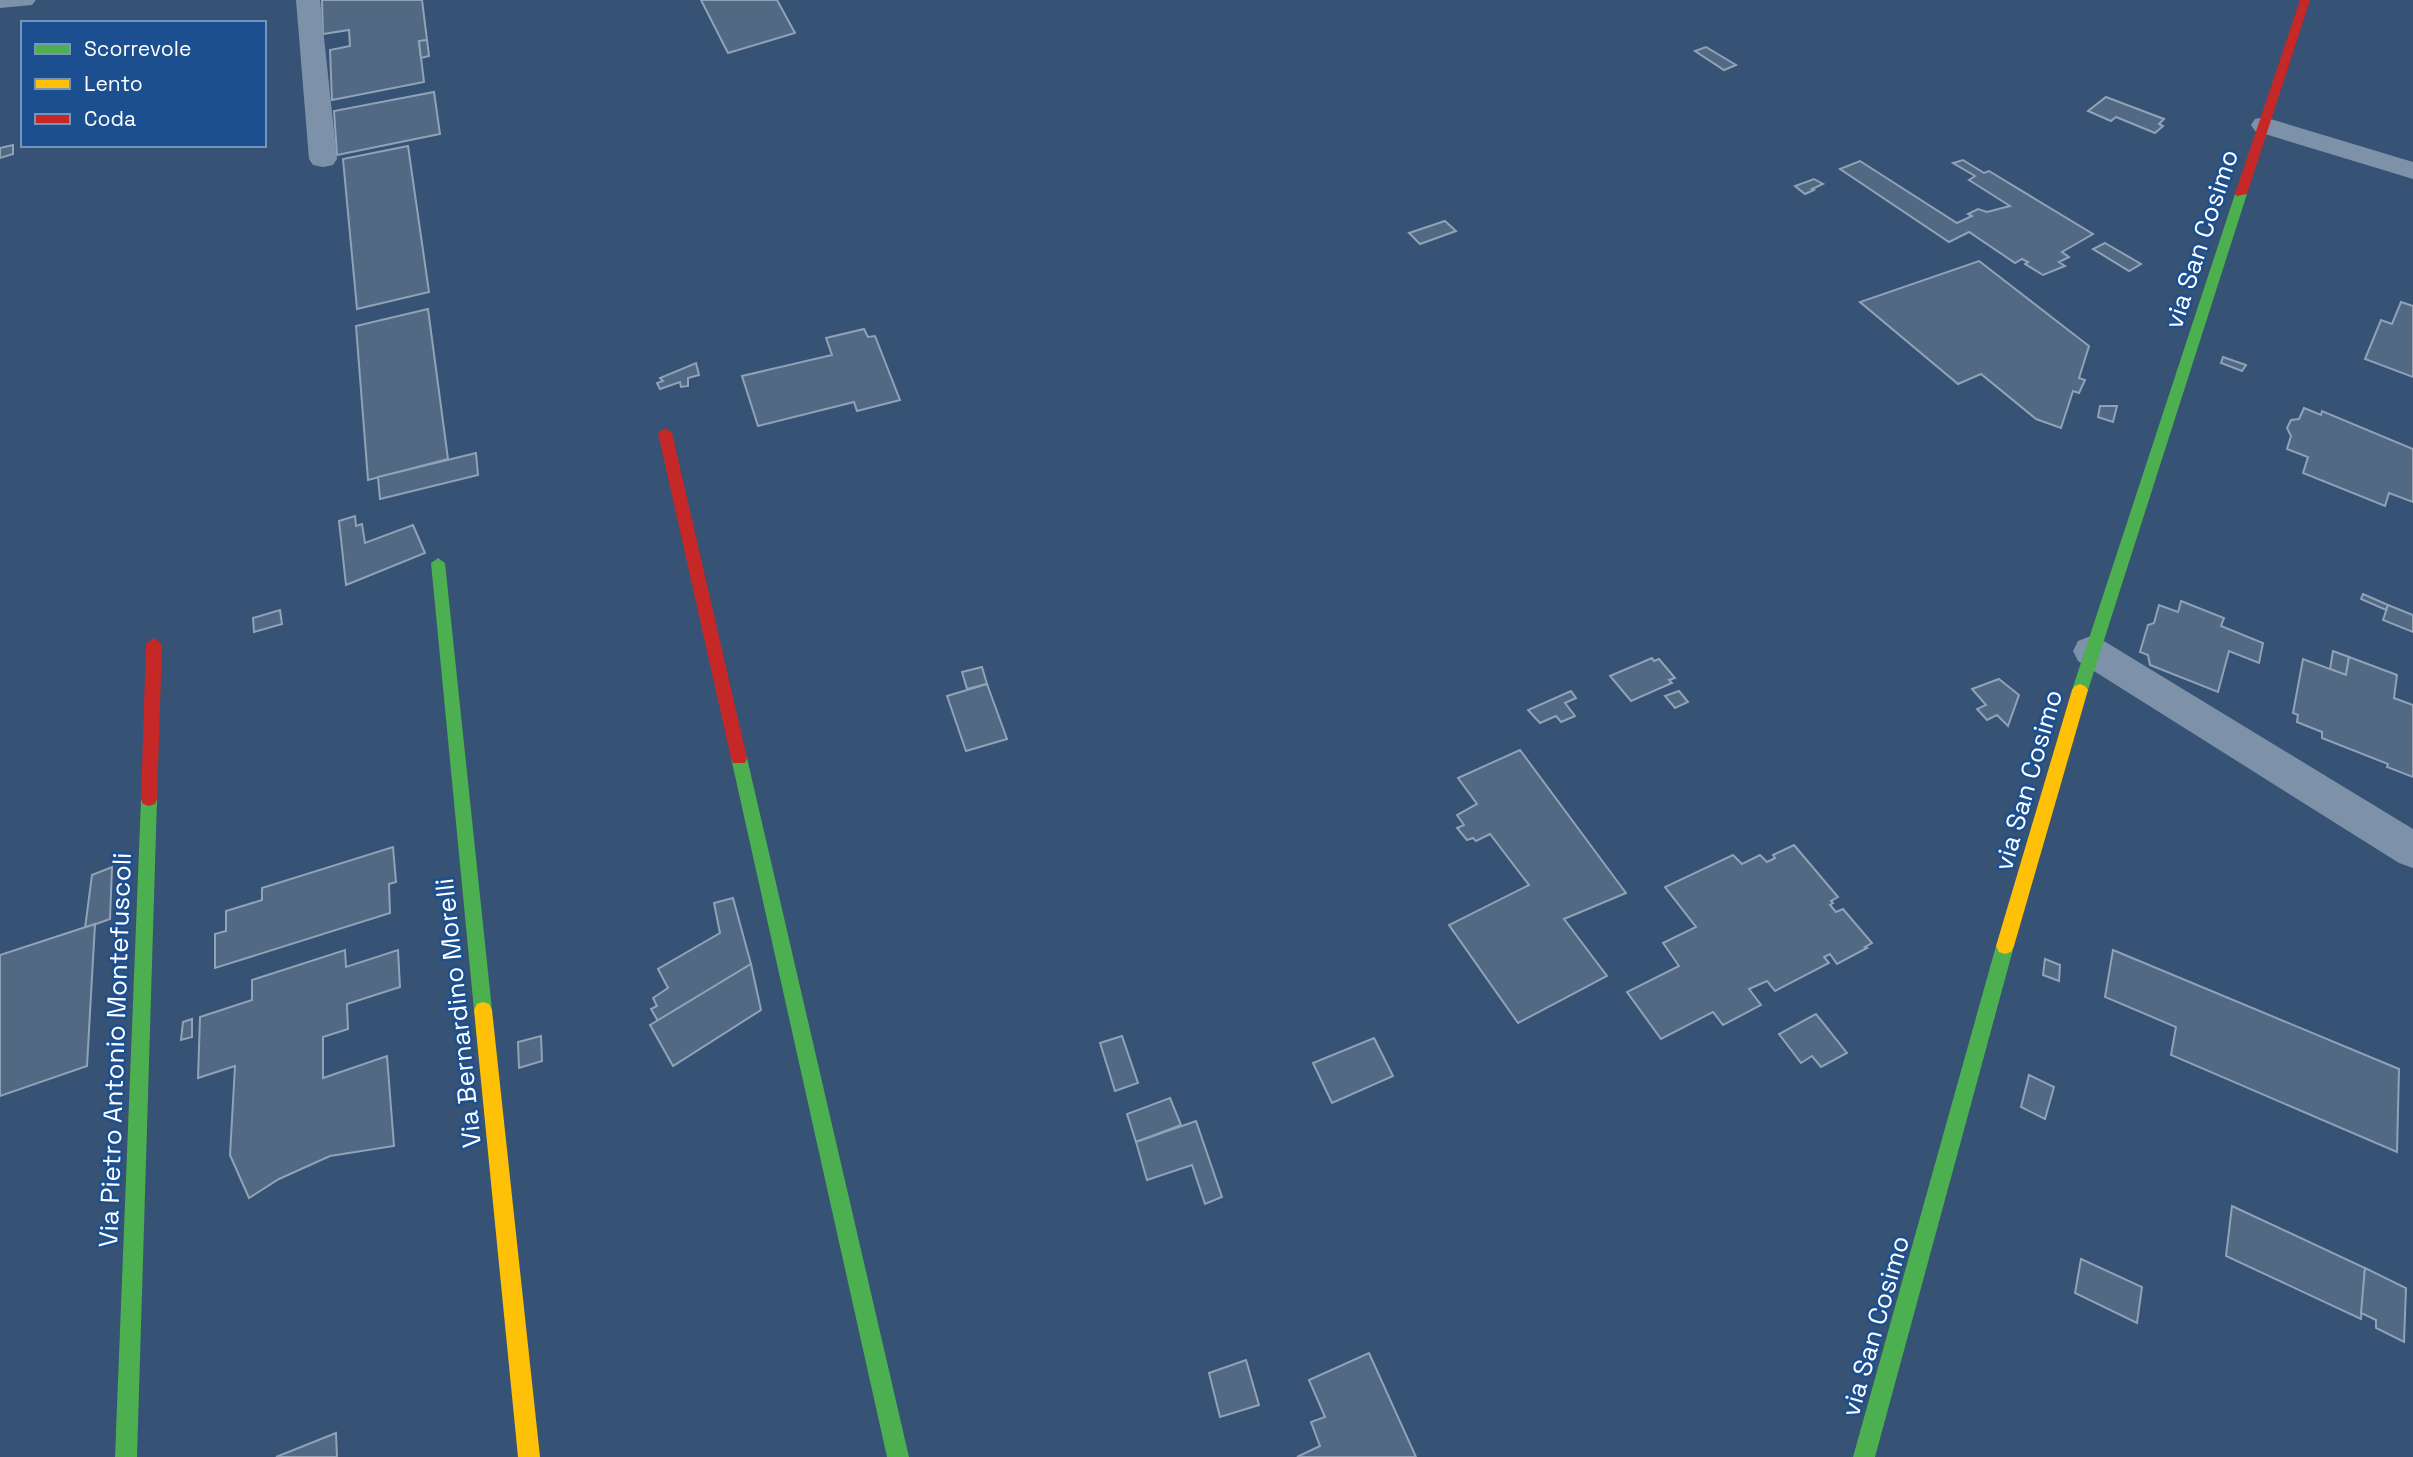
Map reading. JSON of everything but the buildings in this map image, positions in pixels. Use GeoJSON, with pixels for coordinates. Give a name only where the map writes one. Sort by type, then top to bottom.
{"type":"FeatureCollection","features":[{"type":"Feature","properties":{"kind":"street"},"geometry":{"type":"LineString","coordinates":[[0,1],[24,0]]}},
{"type":"Feature","properties":{"kind":"street"},"geometry":{"type":"LineString","coordinates":[[308,0],[323,159]]}},
{"type":"Feature","properties":{"kind":"street","name":"via San Cosimo"},"geometry":{"type":"LineString","coordinates":[[1864,1457],[1990,996],[2091,650],[2305,0]]}},
{"type":"Feature","properties":{"kind":"street"},"geometry":{"type":"LineString","coordinates":[[2264,125],[2413,171]]}},
{"type":"Feature","properties":{"kind":"street"},"geometry":{"type":"LineString","coordinates":[[664,433],[898,1457]]}},
{"type":"Feature","properties":{"kind":"street","name":"Via Bernardino Morelli"},"geometry":{"type":"LineString","coordinates":[[438,563],[528,1457]]}},
{"type":"Feature","properties":{"kind":"street","name":"Via Pietro Antonio Montefuscoli"},"geometry":{"type":"LineString","coordinates":[[126,1457],[153,644]]}},
{"type":"Feature","properties":{"kind":"street"},"geometry":{"type":"LineString","coordinates":[[2091,650],[2413,850]]}},
{"type":"Feature","properties":{"kind":"traffic: fast"},"geometry":{"type":"LineString","coordinates":[[2080,690],[2241,194]]}},
{"type":"Feature","properties":{"kind":"traffic: fast"},"geometry":{"type":"LineString","coordinates":[[438,563],[483,1010]]}},
{"type":"Feature","properties":{"kind":"traffic: fast"},"geometry":{"type":"LineString","coordinates":[[739,758],[898,1457]]}},
{"type":"Feature","properties":{"kind":"traffic: fast"},"geometry":{"type":"LineString","coordinates":[[126,1457],[149,799]]}},
{"type":"Feature","properties":{"kind":"traffic: fast"},"geometry":{"type":"LineString","coordinates":[[1864,1457],[2005,946]]}},
{"type":"Feature","properties":{"kind":"traffic: slow"},"geometry":{"type":"LineString","coordinates":[[2005,946],[2080,690]]}},
{"type":"Feature","properties":{"kind":"traffic: slow"},"geometry":{"type":"LineString","coordinates":[[483,1010],[529,1457]]}},
{"type":"Feature","properties":{"kind":"traffic: jam"},"geometry":{"type":"LineString","coordinates":[[2241,194],[2305,0]]}},
{"type":"Feature","properties":{"kind":"traffic: jam"},"geometry":{"type":"LineString","coordinates":[[665,433],[739,758]]}},
{"type":"Feature","properties":{"kind":"traffic: jam"},"geometry":{"type":"LineString","coordinates":[[149,799],[154,644]]}}]}
